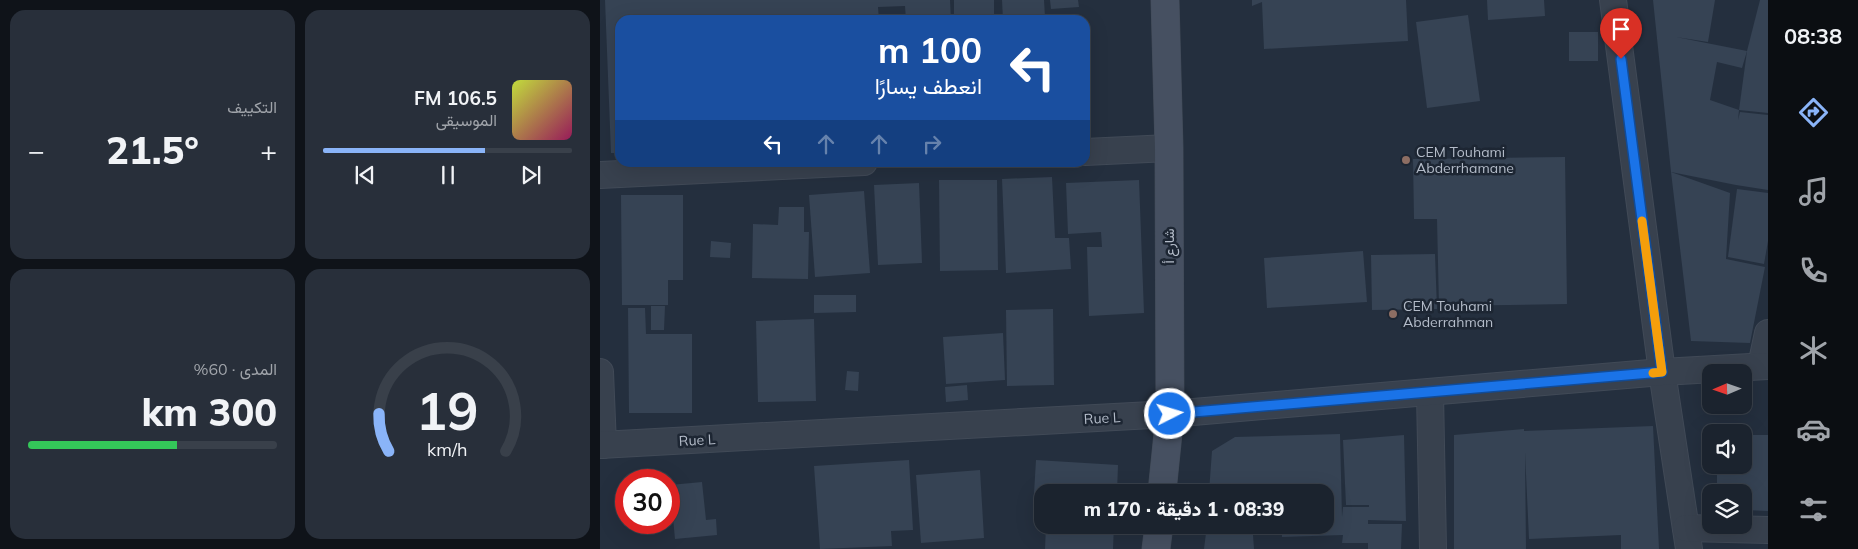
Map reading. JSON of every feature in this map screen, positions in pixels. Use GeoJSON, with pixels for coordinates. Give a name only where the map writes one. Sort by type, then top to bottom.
{"type":"FeatureCollection","features":[{"type":"Feature","properties":{"kind":"street","name":"شارع أ"},"geometry":{"type":"LineString","coordinates":[[1163,484],[1170,414],[1169,148],[1165,0]]}},
{"type":"Feature","properties":{"kind":"street"},"geometry":{"type":"LineString","coordinates":[[1613,0],[1662,372],[1687,539],[1768,530]]}},
{"type":"Feature","properties":{"kind":"street"},"geometry":{"type":"LineString","coordinates":[[1090,152],[1169,148]]}},
{"type":"Feature","properties":{"kind":"street"},"geometry":{"type":"LineString","coordinates":[[600,175],[762,167]]}},
{"type":"Feature","properties":{"kind":"street"},"geometry":{"type":"LineString","coordinates":[[1765,366],[1768,333]]}},
{"type":"Feature","properties":{"kind":"street","name":"Rue L"},"geometry":{"type":"LineString","coordinates":[[602,445],[1170,414],[1662,372],[1765,366]]}},
{"type":"Feature","properties":{"kind":"street"},"geometry":{"type":"LineString","coordinates":[[600,372],[602,445]]}},
{"type":"Feature","properties":{"kind":"street"},"geometry":{"type":"LineString","coordinates":[[1430,393],[1433,549]]}},
{"type":"Feature","properties":{"kind":"street"},"geometry":{"type":"LineString","coordinates":[[1156,549],[1158,534]]}},
{"type":"Feature","properties":{"kind":"building"},"geometry":{"type":"Polygon","coordinates":[[[605,0],[950,0],[951,15],[906,15],[905,6],[878,7],[879,15],[615,15],[615,153],[611,153],[605,0]]]}},
{"type":"Feature","properties":{"kind":"building"},"geometry":{"type":"Polygon","coordinates":[[[954,0],[994,0],[994,15],[954,15],[954,0]]]}},
{"type":"Feature","properties":{"kind":"building"},"geometry":{"type":"Polygon","coordinates":[[[1002,0],[1044,0],[1045,15],[1003,15],[1002,0]]]}},
{"type":"Feature","properties":{"kind":"building"},"geometry":{"type":"Polygon","coordinates":[[[1050,0],[1078,0],[1079,7],[1051,9],[1050,0]]]}},
{"type":"Feature","properties":{"kind":"building"},"geometry":{"type":"Polygon","coordinates":[[[1252,0],[1406,0],[1408,41],[1264,49],[1262,2],[1252,6],[1252,0]]]}},
{"type":"Feature","properties":{"kind":"building"},"geometry":{"type":"Polygon","coordinates":[[[1487,0],[1544,0],[1545,16],[1488,20],[1487,0]]]}},
{"type":"Feature","properties":{"kind":"building"},"geometry":{"type":"Polygon","coordinates":[[[1653,0],[1715,0],[1708,42],[1676,37],[1747,51],[1742,68],[1717,62],[1710,100],[1739,110],[1738,120],[1740,112],[1768,115],[1768,190],[1671,172],[1653,0]]]}},
{"type":"Feature","properties":{"kind":"building"},"geometry":{"type":"Polygon","coordinates":[[[1760,0],[1768,0],[1768,113],[1739,110],[1747,51],[1760,0]]]}},
{"type":"Feature","properties":{"kind":"building"},"geometry":{"type":"Polygon","coordinates":[[[1468,15],[1480,101],[1427,108],[1416,22],[1468,15]]]}},
{"type":"Feature","properties":{"kind":"building"},"geometry":{"type":"Polygon","coordinates":[[[1569,32],[1598,32],[1598,61],[1569,61],[1569,32]]]}},
{"type":"Feature","properties":{"kind":"building"},"geometry":{"type":"Polygon","coordinates":[[[1565,157],[1567,304],[1439,306],[1437,219],[1414,219],[1413,159],[1565,157]]]}},
{"type":"Feature","properties":{"kind":"building"},"geometry":{"type":"Polygon","coordinates":[[[1671,172],[1730,193],[1726,259],[1765,267],[1750,343],[1691,341],[1671,172]]]}},
{"type":"Feature","properties":{"kind":"building"},"geometry":{"type":"Polygon","coordinates":[[[1052,177],[1055,238],[1069,238],[1071,269],[1006,273],[1002,179],[1052,177]]]}},
{"type":"Feature","properties":{"kind":"building"},"geometry":{"type":"Polygon","coordinates":[[[939,180],[997,180],[998,270],[940,271],[939,180]]]}},
{"type":"Feature","properties":{"kind":"building"},"geometry":{"type":"Polygon","coordinates":[[[1139,180],[1144,313],[1089,316],[1087,247],[1102,247],[1101,232],[1068,234],[1066,183],[1139,180]]]}},
{"type":"Feature","properties":{"kind":"building"},"geometry":{"type":"Polygon","coordinates":[[[919,183],[922,263],[878,265],[874,185],[919,183]]]}},
{"type":"Feature","properties":{"kind":"building"},"geometry":{"type":"Polygon","coordinates":[[[1737,189],[1768,193],[1768,241],[1764,264],[1728,257],[1737,189]]]}},
{"type":"Feature","properties":{"kind":"building"},"geometry":{"type":"Polygon","coordinates":[[[864,191],[870,273],[815,277],[809,195],[864,191]]]}},
{"type":"Feature","properties":{"kind":"building"},"geometry":{"type":"Polygon","coordinates":[[[621,195],[683,195],[683,280],[668,280],[668,305],[622,305],[621,195]]]}},
{"type":"Feature","properties":{"kind":"building"},"geometry":{"type":"Polygon","coordinates":[[[779,207],[804,207],[804,232],[809,232],[808,279],[752,278],[753,224],[778,225],[779,207]]]}},
{"type":"Feature","properties":{"kind":"building"},"geometry":{"type":"Polygon","coordinates":[[[711,241],[731,243],[730,258],[710,257],[711,241]]]}},
{"type":"Feature","properties":{"kind":"building"},"geometry":{"type":"Polygon","coordinates":[[[1363,251],[1367,302],[1267,308],[1264,258],[1363,251]]]}},
{"type":"Feature","properties":{"kind":"building"},"geometry":{"type":"Polygon","coordinates":[[[1435,254],[1437,309],[1372,310],[1371,255],[1435,254]]]}},
{"type":"Feature","properties":{"kind":"building"},"geometry":{"type":"Polygon","coordinates":[[[814,295],[856,295],[856,312],[814,313],[814,295]]]}},
{"type":"Feature","properties":{"kind":"building"},"geometry":{"type":"Polygon","coordinates":[[[651,306],[665,306],[664,330],[651,330],[651,306]]]}},
{"type":"Feature","properties":{"kind":"building"},"geometry":{"type":"Polygon","coordinates":[[[628,308],[645,308],[646,334],[692,334],[692,413],[629,413],[628,308]]]}},
{"type":"Feature","properties":{"kind":"building"},"geometry":{"type":"Polygon","coordinates":[[[1053,309],[1054,385],[1007,386],[1006,310],[1053,309]]]}},
{"type":"Feature","properties":{"kind":"building"},"geometry":{"type":"Polygon","coordinates":[[[814,319],[816,401],[758,402],[756,321],[814,319]]]}},
{"type":"Feature","properties":{"kind":"building"},"geometry":{"type":"Polygon","coordinates":[[[1003,333],[1005,380],[946,384],[943,337],[1003,333]]]}},
{"type":"Feature","properties":{"kind":"building"},"geometry":{"type":"Polygon","coordinates":[[[847,371],[859,372],[858,391],[845,390],[847,371]]]}},
{"type":"Feature","properties":{"kind":"building"},"geometry":{"type":"Polygon","coordinates":[[[967,385],[968,400],[946,402],[945,387],[967,385]]]}},
{"type":"Feature","properties":{"kind":"building"},"geometry":{"type":"Polygon","coordinates":[[[1653,426],[1659,549],[1621,549],[1621,535],[1529,539],[1525,452],[1526,549],[1454,549],[1454,435],[1524,429],[1524,431],[1653,426]]]}},
{"type":"Feature","properties":{"kind":"building"},"geometry":{"type":"Polygon","coordinates":[[[1340,434],[1342,517],[1343,507],[1369,507],[1369,505],[1346,505],[1343,440],[1404,435],[1406,521],[1368,520],[1368,524],[1402,524],[1401,549],[1368,549],[1368,543],[1342,543],[1343,535],[1282,537],[1282,534],[1334,534],[1334,484],[1210,484],[1212,451],[1235,437],[1340,434]]]}},
{"type":"Feature","properties":{"kind":"building"},"geometry":{"type":"Polygon","coordinates":[[[1752,435],[1768,435],[1768,511],[1752,510],[1752,484],[1717,484],[1717,474],[1752,474],[1752,435]]]}},
{"type":"Feature","properties":{"kind":"building"},"geometry":{"type":"Polygon","coordinates":[[[909,460],[913,530],[891,531],[892,546],[820,549],[814,466],[909,460]]]}},
{"type":"Feature","properties":{"kind":"building"},"geometry":{"type":"Polygon","coordinates":[[[1036,460],[1118,465],[1117,484],[1035,484],[1036,460]]]}},
{"type":"Feature","properties":{"kind":"building"},"geometry":{"type":"Polygon","coordinates":[[[980,470],[984,538],[921,543],[916,475],[980,470]]]}},
{"type":"Feature","properties":{"kind":"building"},"geometry":{"type":"Polygon","coordinates":[[[702,482],[706,520],[716,519],[717,535],[675,539],[675,534],[680,534],[680,484],[702,482]]]}},
{"type":"Feature","properties":{"kind":"building"},"geometry":{"type":"Polygon","coordinates":[[[1046,534],[1114,534],[1113,549],[1045,549],[1046,534]]]}},
{"type":"Feature","properties":{"kind":"building"},"geometry":{"type":"Polygon","coordinates":[[[1206,534],[1253,535],[1254,549],[1204,549],[1206,534]]]}},
{"type":"Feature","properties":{"kind":"slow traffic"},"geometry":{"type":"LineString","coordinates":[[1642,221],[1662,372],[1653,373]]}},
{"type":"Feature","properties":{"kind":"place","name":"CEM Touhami Abderrhamane"},"geometry":{"type":"Point","coordinates":[1406,160]}},
{"type":"Feature","properties":{"kind":"place","name":"CEM Touhami Abderrahman"},"geometry":{"type":"Point","coordinates":[1393,314]}},
{"type":"Feature","properties":{"kind":"route"},"geometry":{"type":"LineString","coordinates":[[1170,414],[1662,372],[1621,59]]}}]}
